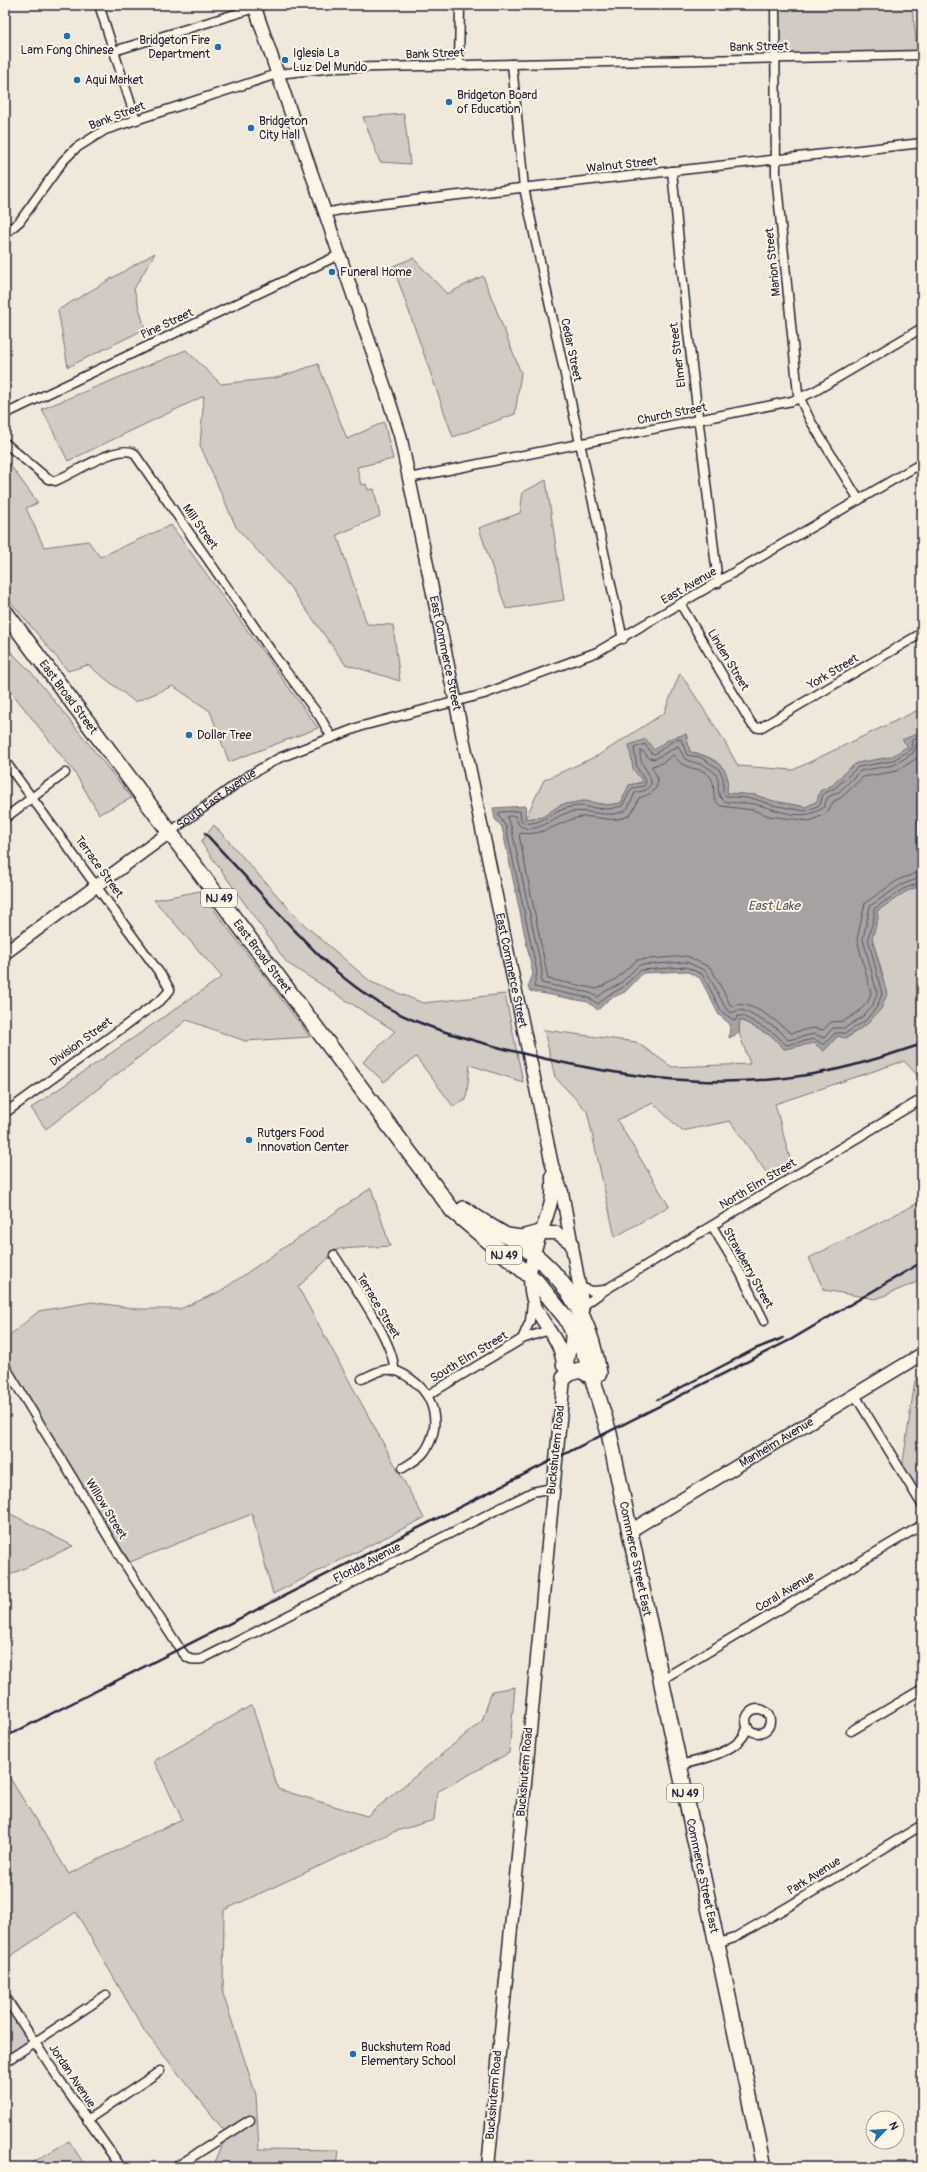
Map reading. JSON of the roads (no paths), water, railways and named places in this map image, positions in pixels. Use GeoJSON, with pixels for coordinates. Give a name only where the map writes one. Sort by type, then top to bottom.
{"type":"FeatureCollection","features":[{"type":"Feature","properties":{"kind":"highway","name":"East Broad Street"},"geometry":{"type":"LineString","coordinates":[[5,612],[453,1211],[496,1236],[532,1254],[568,1291],[582,1310]]}},
{"type":"Feature","properties":{"kind":"highway"},"geometry":{"type":"LineString","coordinates":[[496,1236],[521,1238],[540,1233]]}},
{"type":"Feature","properties":{"kind":"highway","name":"East Broad Street"},"geometry":{"type":"LineString","coordinates":[[496,1236],[530,1276],[545,1290],[572,1327]]}},
{"type":"Feature","properties":{"kind":"highway","name":"Commerce Street East"},"geometry":{"type":"LineString","coordinates":[[582,1310],[596,1352],[605,1420]]}},
{"type":"Feature","properties":{"kind":"highway","name":"Commerce Street East"},"geometry":{"type":"LineString","coordinates":[[572,1327],[593,1377],[605,1420],[630,1531],[764,2167]]}},
{"type":"Feature","properties":{"kind":"highway"},"geometry":{"type":"LineString","coordinates":[[564,1378],[570,1372],[580,1370],[593,1377]]}},
{"type":"Feature","properties":{"kind":"street"},"geometry":{"type":"LineString","coordinates":[[99,5],[136,120]]}},
{"type":"Feature","properties":{"kind":"street"},"geometry":{"type":"LineString","coordinates":[[459,66],[460,5]]}},
{"type":"Feature","properties":{"kind":"street","name":"Marion Street"},"geometry":{"type":"LineString","coordinates":[[775,5],[775,160],[800,398],[810,420],[859,500]]}},
{"type":"Feature","properties":{"kind":"street"},"geometry":{"type":"LineString","coordinates":[[114,51],[254,7],[278,74]]}},
{"type":"Feature","properties":{"kind":"street","name":"Bank Street"},"geometry":{"type":"LineString","coordinates":[[5,234],[20,221],[63,161],[76,148],[105,130],[278,74],[334,68],[922,55]]}},
{"type":"Feature","properties":{"kind":"street","name":"Cedar Street"},"geometry":{"type":"LineString","coordinates":[[512,64],[524,188],[579,444],[623,638]]}},
{"type":"Feature","properties":{"kind":"street","name":"East Commerce Street"},"geometry":{"type":"LineString","coordinates":[[278,74],[400,435],[552,1164],[562,1192],[572,1244]]}},
{"type":"Feature","properties":{"kind":"street","name":"Walnut Street"},"geometry":{"type":"LineString","coordinates":[[325,213],[364,206],[922,143]]}},
{"type":"Feature","properties":{"kind":"street","name":"Elmer Street"},"geometry":{"type":"LineString","coordinates":[[672,171],[698,421],[718,583]]}},
{"type":"Feature","properties":{"kind":"street","name":"Pine Street"},"geometry":{"type":"LineString","coordinates":[[5,414],[339,255]]}},
{"type":"Feature","properties":{"kind":"street","name":"Church Street"},"geometry":{"type":"LineString","coordinates":[[409,478],[698,421],[771,406],[800,398],[815,391],[922,328]]}},
{"type":"Feature","properties":{"kind":"street","name":"Mill Street"},"geometry":{"type":"LineString","coordinates":[[5,443],[48,479],[55,481],[116,452],[129,450],[134,452],[276,658],[320,717],[332,738]]}},
{"type":"Feature","properties":{"kind":"street","name":"East Avenue"},"geometry":{"type":"LineString","coordinates":[[456,701],[513,684],[597,652],[681,605],[922,463]]}},
{"type":"Feature","properties":{"kind":"street","name":"Linden Street"},"geometry":{"type":"LineString","coordinates":[[681,605],[750,723],[755,727]]}},
{"type":"Feature","properties":{"kind":"street","name":"York Street"},"geometry":{"type":"LineString","coordinates":[[755,727],[760,728],[767,725],[922,633]]}},
{"type":"Feature","properties":{"kind":"street","name":"South East Avenue"},"geometry":{"type":"LineString","coordinates":[[5,953],[263,766],[392,716],[456,701]]}},
{"type":"Feature","properties":{"kind":"street","name":"Terrace Street"},"geometry":{"type":"LineString","coordinates":[[5,762],[97,885],[164,978],[170,990]]}},
{"type":"Feature","properties":{"kind":"street"},"geometry":{"type":"LineString","coordinates":[[5,818],[65,773]]}},
{"type":"Feature","properties":{"kind":"street","name":"Division Street"},"geometry":{"type":"LineString","coordinates":[[5,1113],[162,999],[170,990]]}},
{"type":"Feature","properties":{"kind":"street","name":"North Elm Street"},"geometry":{"type":"LineString","coordinates":[[582,1310],[606,1290],[922,1099]]}},
{"type":"Feature","properties":{"kind":"street"},"geometry":{"type":"LineString","coordinates":[[522,1338],[532,1316],[530,1276],[532,1254],[551,1202],[552,1164]]}},
{"type":"Feature","properties":{"kind":"street","name":"Strawberry Street"},"geometry":{"type":"LineString","coordinates":[[712,1226],[741,1274],[764,1321]]}},
{"type":"Feature","properties":{"kind":"street"},"geometry":{"type":"LineString","coordinates":[[540,1233],[557,1233],[572,1244]]}},
{"type":"Feature","properties":{"kind":"street","name":"Commerce Street East"},"geometry":{"type":"LineString","coordinates":[[572,1244],[580,1287],[582,1310]]}},
{"type":"Feature","properties":{"kind":"street","name":"Terrace Street"},"geometry":{"type":"LineString","coordinates":[[334,1255],[387,1343],[394,1363],[394,1371]]}},
{"type":"Feature","properties":{"kind":"street"},"geometry":{"type":"LineString","coordinates":[[580,1287],[592,1291],[606,1290]]}},
{"type":"Feature","properties":{"kind":"street"},"geometry":{"type":"LineString","coordinates":[[531,1292],[537,1313],[561,1349],[564,1378]]}},
{"type":"Feature","properties":{"kind":"street"},"geometry":{"type":"LineString","coordinates":[[564,1378],[570,1350],[572,1327],[582,1310]]}},
{"type":"Feature","properties":{"kind":"street"},"geometry":{"type":"LineString","coordinates":[[549,1330],[572,1327]]}},
{"type":"Feature","properties":{"kind":"street","name":"South Elm Street"},"geometry":{"type":"LineString","coordinates":[[428,1395],[522,1338],[549,1330]]}},
{"type":"Feature","properties":{"kind":"street","name":"Manheim Avenue"},"geometry":{"type":"LineString","coordinates":[[630,1531],[922,1354]]}},
{"type":"Feature","properties":{"kind":"street","name":"Willow Street"},"geometry":{"type":"LineString","coordinates":[[5,1366],[121,1558],[180,1649],[187,1659],[192,1661]]}},
{"type":"Feature","properties":{"kind":"street"},"geometry":{"type":"LineString","coordinates":[[362,1379],[377,1372],[394,1371]]}},
{"type":"Feature","properties":{"kind":"street","name":"South Elm Street"},"geometry":{"type":"LineString","coordinates":[[394,1371],[414,1381],[428,1395],[434,1416],[433,1433],[424,1452],[403,1468]]}},
{"type":"Feature","properties":{"kind":"street","name":"Buckshutem Road"},"geometry":{"type":"LineString","coordinates":[[488,2167],[552,1488],[564,1378]]}},
{"type":"Feature","properties":{"kind":"street"},"geometry":{"type":"LineString","coordinates":[[855,1395],[922,1505]]}},
{"type":"Feature","properties":{"kind":"street","name":"Florida Avenue"},"geometry":{"type":"LineString","coordinates":[[192,1661],[202,1659],[532,1492],[552,1488]]}},
{"type":"Feature","properties":{"kind":"street","name":"Coral Avenue"},"geometry":{"type":"LineString","coordinates":[[661,1680],[922,1525]]}},
{"type":"Feature","properties":{"kind":"street"},"geometry":{"type":"LineString","coordinates":[[852,1731],[922,1689]]}},
{"type":"Feature","properties":{"kind":"street"},"geometry":{"type":"LineString","coordinates":[[679,1765],[707,1759],[730,1748],[746,1735],[748,1728]]}},
{"type":"Feature","properties":{"kind":"street","name":"Park Avenue"},"geometry":{"type":"LineString","coordinates":[[717,1944],[734,1938],[791,1905],[922,1825]]}},
{"type":"Feature","properties":{"kind":"street"},"geometry":{"type":"LineString","coordinates":[[5,2062],[106,1996]]}},
{"type":"Feature","properties":{"kind":"street","name":"Jordan Avenue"},"geometry":{"type":"LineString","coordinates":[[5,1997],[87,2120],[121,2167]]}},
{"type":"Feature","properties":{"kind":"street"},"geometry":{"type":"LineString","coordinates":[[87,2120],[160,2071]]}},
{"type":"Feature","properties":{"kind":"street"},"geometry":{"type":"LineString","coordinates":[[176,2167],[250,2120]]}},
{"type":"Feature","properties":{"kind":"water","name":"East Lake"},"geometry":{"type":"Polygon","coordinates":[[[922,733],[922,885],[905,892],[877,911],[878,918],[872,938],[887,994],[881,1009],[867,1024],[846,1038],[837,1036],[824,1051],[814,1043],[784,1049],[773,1037],[740,1019],[739,1033],[729,1038],[730,1024],[719,1015],[700,978],[686,971],[643,973],[625,992],[609,999],[598,1010],[588,1002],[530,991],[528,987],[533,974],[502,827],[495,819],[493,808],[526,806],[525,819],[543,817],[560,805],[584,801],[607,805],[621,803],[629,785],[643,782],[633,769],[629,745],[646,739],[654,750],[669,739],[686,734],[690,752],[712,760],[722,767],[727,779],[727,793],[755,795],[773,801],[806,807],[817,801],[820,791],[833,785],[846,771],[857,763],[891,757],[908,746],[902,740],[922,733]]]}},
{"type":"Feature","properties":{"kind":"railway"},"geometry":{"type":"LineString","coordinates":[[205,833],[310,946],[352,984],[397,1013],[468,1039],[581,1066],[658,1078],[697,1081],[774,1079],[813,1074],[868,1061],[922,1044]]}},
{"type":"Feature","properties":{"kind":"railway"},"geometry":{"type":"LineString","coordinates":[[5,1737],[792,1339],[922,1262]]}},
{"type":"Feature","properties":{"kind":"railway"},"geometry":{"type":"LineString","coordinates":[[657,1400],[755,1349],[783,1338]]}},
{"type":"Feature","properties":{"kind":"place","name":"Lam Fong Chinese"},"geometry":{"type":"Point","coordinates":[67,36]}},
{"type":"Feature","properties":{"kind":"place","name":"Bridgeton Fire Department"},"geometry":{"type":"Point","coordinates":[218,47]}},
{"type":"Feature","properties":{"kind":"place","name":"Iglesia La Luz Del Mundo"},"geometry":{"type":"Point","coordinates":[285,60]}},
{"type":"Feature","properties":{"kind":"place","name":"Aqui Market"},"geometry":{"type":"Point","coordinates":[77,80]}},
{"type":"Feature","properties":{"kind":"place","name":"Bridgeton Board of Education"},"geometry":{"type":"Point","coordinates":[449,102]}},
{"type":"Feature","properties":{"kind":"place","name":"Bridgeton City Hall"},"geometry":{"type":"Point","coordinates":[251,128]}},
{"type":"Feature","properties":{"kind":"place","name":"Funeral Home"},"geometry":{"type":"Point","coordinates":[332,272]}},
{"type":"Feature","properties":{"kind":"place","name":"Dollar Tree"},"geometry":{"type":"Point","coordinates":[189,735]}},
{"type":"Feature","properties":{"kind":"place","name":"Rutgers Food Innovation Center"},"geometry":{"type":"Point","coordinates":[249,1140]}},
{"type":"Feature","properties":{"kind":"place","name":"Buckshutem Road Elementary School"},"geometry":{"type":"Point","coordinates":[353,2054]}}]}
